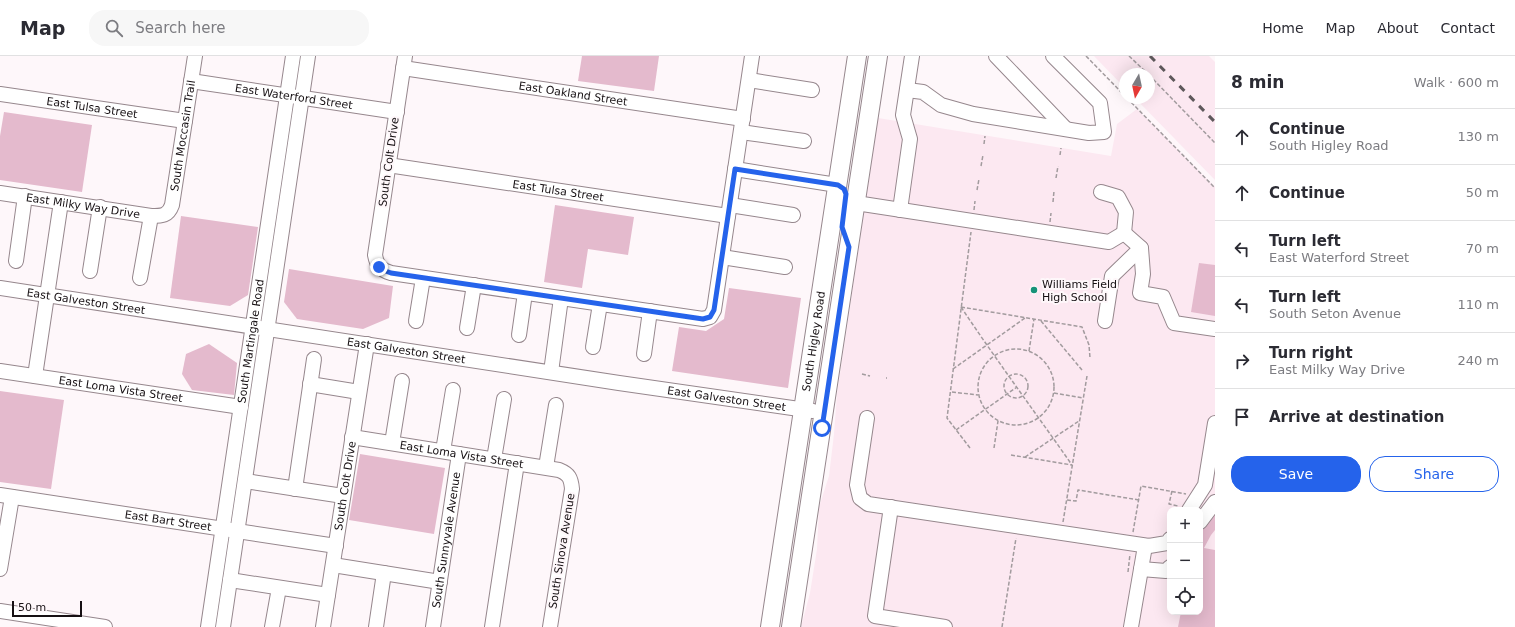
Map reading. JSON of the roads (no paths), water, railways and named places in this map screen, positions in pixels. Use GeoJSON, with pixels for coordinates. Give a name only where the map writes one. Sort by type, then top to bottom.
{"type":"FeatureCollection","features":[{"type":"Feature","properties":{"kind":"main road","name":"South Higley Road"},"geometry":{"type":"LineString","coordinates":[[770,627],[808,410],[857,56]]}},
{"type":"Feature","properties":{"kind":"main road","name":"South Higley Road"},"geometry":{"type":"LineString","coordinates":[[791,627],[878,56]]}},
{"type":"Feature","properties":{"kind":"main road"},"geometry":{"type":"LineString","coordinates":[[838,185],[844,189],[846,194],[842,227],[849,247]]}},
{"type":"Feature","properties":{"kind":"street","name":"South Moccasin Trail"},"geometry":{"type":"LineString","coordinates":[[166,214],[172,205],[194,56]]}},
{"type":"Feature","properties":{"kind":"street","name":"South Martingale Road"},"geometry":{"type":"LineString","coordinates":[[208,627],[293,56]]}},
{"type":"Feature","properties":{"kind":"street","name":"South Martingale Road"},"geometry":{"type":"LineString","coordinates":[[223,627],[308,56]]}},
{"type":"Feature","properties":{"kind":"street"},"geometry":{"type":"LineString","coordinates":[[416,320],[423,278],[650,312],[703,319],[710,317],[714,310],[752,56]]}},
{"type":"Feature","properties":{"kind":"street"},"geometry":{"type":"LineString","coordinates":[[900,210],[910,139],[903,115],[912,56]]}},
{"type":"Feature","properties":{"kind":"street"},"geometry":{"type":"LineString","coordinates":[[996,56],[1066,129]]}},
{"type":"Feature","properties":{"kind":"street"},"geometry":{"type":"LineString","coordinates":[[907,90],[923,92],[941,105],[973,114],[1089,133],[1104,132],[1100,103],[1053,56]]}},
{"type":"Feature","properties":{"kind":"street","name":"South Colt Drive"},"geometry":{"type":"LineString","coordinates":[[404,62],[375,255],[379,267],[383,270],[391,273],[423,278]]}},
{"type":"Feature","properties":{"kind":"street","name":"East Oakland Street"},"geometry":{"type":"LineString","coordinates":[[404,62],[742,125],[804,141]]}},
{"type":"Feature","properties":{"kind":"street"},"geometry":{"type":"LineString","coordinates":[[748,80],[812,90]]}},
{"type":"Feature","properties":{"kind":"street","name":"East Waterford Street"},"geometry":{"type":"LineString","coordinates":[[191,81],[396,112]]}},
{"type":"Feature","properties":{"kind":"street","name":"East Tulsa Street"},"geometry":{"type":"LineString","coordinates":[[0,94],[185,121]]}},
{"type":"Feature","properties":{"kind":"street","name":"East Tulsa Street"},"geometry":{"type":"LineString","coordinates":[[388,165],[729,211],[793,215]]}},
{"type":"Feature","properties":{"kind":"street"},"geometry":{"type":"LineString","coordinates":[[735,169],[838,185]]}},
{"type":"Feature","properties":{"kind":"street"},"geometry":{"type":"LineString","coordinates":[[1101,192],[1118,197],[1126,212],[1124,233]]}},
{"type":"Feature","properties":{"kind":"street","name":"East Milky Way Drive"},"geometry":{"type":"LineString","coordinates":[[0,193],[151,216],[162,216],[166,214]]}},
{"type":"Feature","properties":{"kind":"street"},"geometry":{"type":"LineString","coordinates":[[16,261],[25,196]]}},
{"type":"Feature","properties":{"kind":"street"},"geometry":{"type":"LineString","coordinates":[[35,376],[61,202]]}},
{"type":"Feature","properties":{"kind":"street"},"geometry":{"type":"LineString","coordinates":[[856,203],[1109,242],[1124,233]]}},
{"type":"Feature","properties":{"kind":"street"},"geometry":{"type":"LineString","coordinates":[[90,271],[100,208]]}},
{"type":"Feature","properties":{"kind":"street"},"geometry":{"type":"LineString","coordinates":[[140,278],[151,216]]}},
{"type":"Feature","properties":{"kind":"street"},"geometry":{"type":"LineString","coordinates":[[1124,233],[1140,248],[1143,274],[1140,293],[1163,297],[1174,323],[1215,329]]}},
{"type":"Feature","properties":{"kind":"street"},"geometry":{"type":"LineString","coordinates":[[1105,321],[1112,276],[1140,248]]}},
{"type":"Feature","properties":{"kind":"street"},"geometry":{"type":"LineString","coordinates":[[722,257],[785,267]]}},
{"type":"Feature","properties":{"kind":"street"},"geometry":{"type":"LineString","coordinates":[[467,328],[474,285]]}},
{"type":"Feature","properties":{"kind":"street","name":"East Galveston Street"},"geometry":{"type":"LineString","coordinates":[[0,288],[252,328],[808,410]]}},
{"type":"Feature","properties":{"kind":"street"},"geometry":{"type":"LineString","coordinates":[[519,335],[525,293]]}},
{"type":"Feature","properties":{"kind":"street"},"geometry":{"type":"LineString","coordinates":[[551,372],[561,298]]}},
{"type":"Feature","properties":{"kind":"street"},"geometry":{"type":"LineString","coordinates":[[593,347],[600,304]]}},
{"type":"Feature","properties":{"kind":"street"},"geometry":{"type":"LineString","coordinates":[[644,354],[650,312]]}},
{"type":"Feature","properties":{"kind":"street","name":"South Colt Drive"},"geometry":{"type":"LineString","coordinates":[[323,627],[367,344]]}},
{"type":"Feature","properties":{"kind":"street"},"geometry":{"type":"LineString","coordinates":[[295,488],[314,359]]}},
{"type":"Feature","properties":{"kind":"street","name":"East Loma Vista Street"},"geometry":{"type":"LineString","coordinates":[[0,370],[241,407]]}},
{"type":"Feature","properties":{"kind":"street"},"geometry":{"type":"LineString","coordinates":[[392,443],[402,382]]}},
{"type":"Feature","properties":{"kind":"street"},"geometry":{"type":"LineString","coordinates":[[310,384],[359,392]]}},
{"type":"Feature","properties":{"kind":"street"},"geometry":{"type":"LineString","coordinates":[[442,451],[453,390]]}},
{"type":"Feature","properties":{"kind":"street"},"geometry":{"type":"LineString","coordinates":[[494,459],[504,398]]}},
{"type":"Feature","properties":{"kind":"street"},"geometry":{"type":"LineString","coordinates":[[546,467],[556,405]]}},
{"type":"Feature","properties":{"kind":"street"},"geometry":{"type":"LineString","coordinates":[[867,418],[857,485],[860,498],[868,504],[1145,546],[1167,542]]}},
{"type":"Feature","properties":{"kind":"street"},"geometry":{"type":"LineString","coordinates":[[1188,507],[1205,485],[1215,423]]}},
{"type":"Feature","properties":{"kind":"street","name":"East Loma Vista Street"},"geometry":{"type":"LineString","coordinates":[[352,438],[546,467],[559,470],[569,475]]}},
{"type":"Feature","properties":{"kind":"street","name":"South Sunnyvale Avenue"},"geometry":{"type":"LineString","coordinates":[[433,627],[459,454]]}},
{"type":"Feature","properties":{"kind":"street"},"geometry":{"type":"LineString","coordinates":[[492,627],[517,463]]}},
{"type":"Feature","properties":{"kind":"street","name":"South Sinova Avenue"},"geometry":{"type":"LineString","coordinates":[[550,627],[572,489],[569,475]]}},
{"type":"Feature","properties":{"kind":"street"},"geometry":{"type":"LineString","coordinates":[[245,481],[343,496]]}},
{"type":"Feature","properties":{"kind":"street"},"geometry":{"type":"LineString","coordinates":[[1205,485],[1215,495]]}},
{"type":"Feature","properties":{"kind":"street"},"geometry":{"type":"LineString","coordinates":[[0,569],[6,496]]}},
{"type":"Feature","properties":{"kind":"street","name":"East Bart Street"},"geometry":{"type":"LineString","coordinates":[[6,496],[336,546]]}},
{"type":"Feature","properties":{"kind":"street"},"geometry":{"type":"LineString","coordinates":[[1203,518],[1215,502]]}},
{"type":"Feature","properties":{"kind":"street"},"geometry":{"type":"LineString","coordinates":[[891,507],[874,622],[945,627]]}},
{"type":"Feature","properties":{"kind":"street"},"geometry":{"type":"LineString","coordinates":[[1131,627],[1145,546]]}},
{"type":"Feature","properties":{"kind":"street"},"geometry":{"type":"LineString","coordinates":[[333,565],[440,582]]}},
{"type":"Feature","properties":{"kind":"street"},"geometry":{"type":"LineString","coordinates":[[1141,569],[1167,570]]}},
{"type":"Feature","properties":{"kind":"street"},"geometry":{"type":"LineString","coordinates":[[376,627],[384,573]]}},
{"type":"Feature","properties":{"kind":"street"},"geometry":{"type":"LineString","coordinates":[[230,580],[328,595]]}},
{"type":"Feature","properties":{"kind":"street"},"geometry":{"type":"LineString","coordinates":[[272,627],[279,588]]}},
{"type":"Feature","properties":{"kind":"street"},"geometry":{"type":"LineString","coordinates":[[0,611],[105,627]]}},
{"type":"Feature","properties":{"kind":"railway"},"geometry":{"type":"LineString","coordinates":[[1150,56],[1215,122]]}},
{"type":"Feature","properties":{"kind":"place","name":"Williams Field High School"},"geometry":{"type":"Point","coordinates":[1034,290]}}]}
